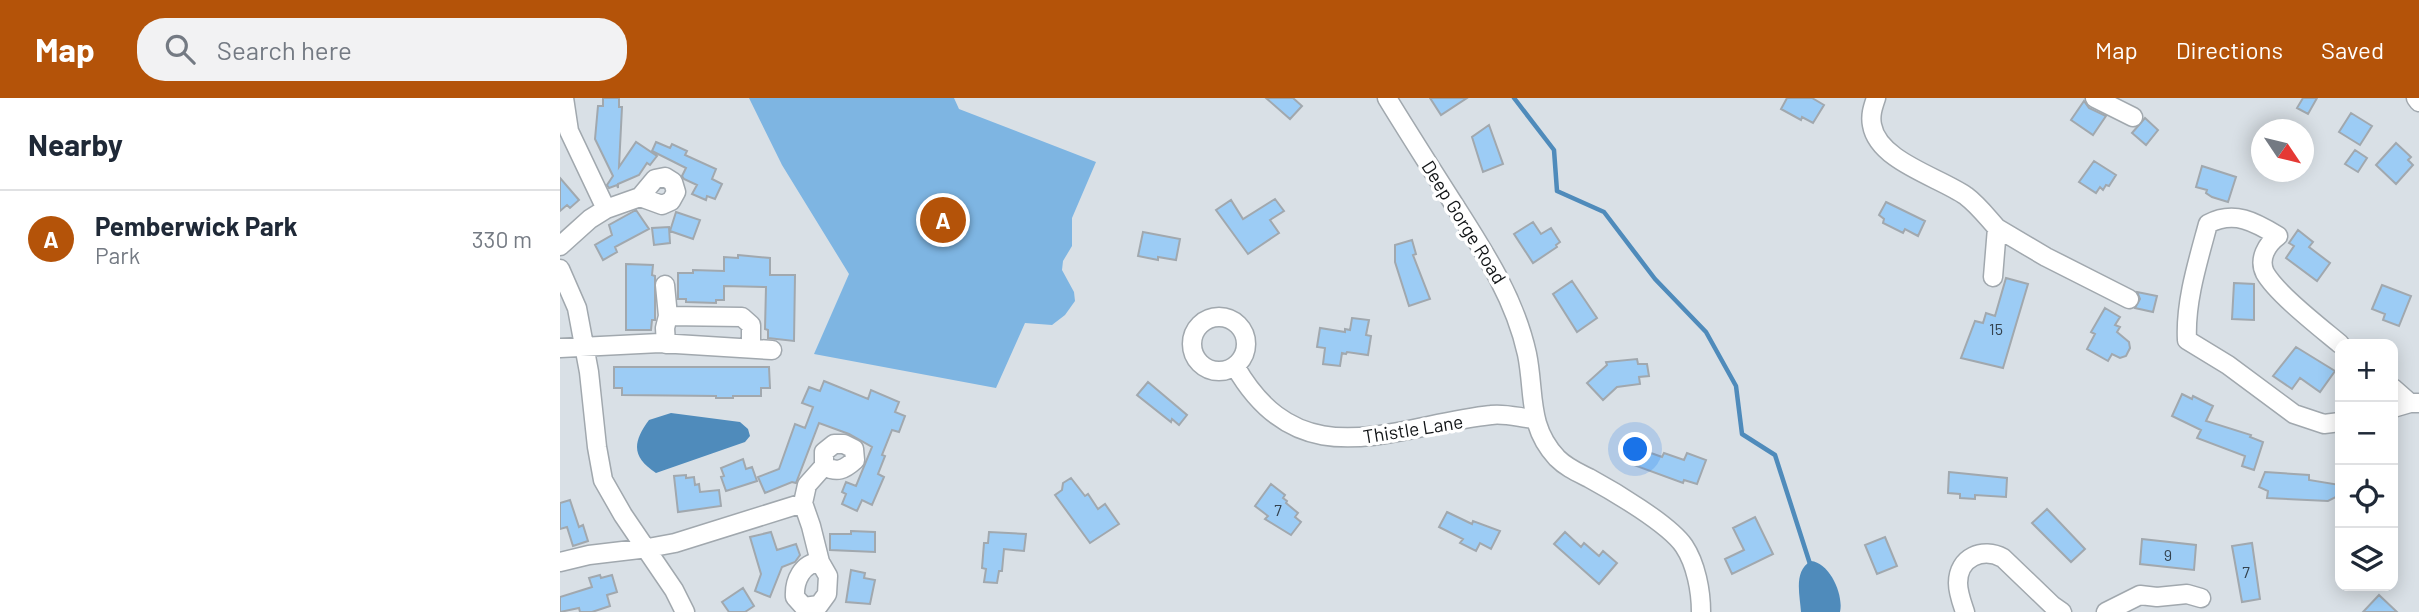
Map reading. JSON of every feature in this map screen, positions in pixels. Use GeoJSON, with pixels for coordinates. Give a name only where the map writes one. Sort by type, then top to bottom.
{"type":"FeatureCollection","features":[{"type":"Feature","properties":{"kind":"street","name":"Deep Gorge Road"},"geometry":{"type":"LineString","coordinates":[[1387,98],[1506,290],[1527,353],[1534,419],[1543,439],[1569,469],[1589,478],[1632,505],[1674,535],[1684,547],[1696,576],[1701,612]]}},
{"type":"Feature","properties":{"kind":"street"},"geometry":{"type":"LineString","coordinates":[[2095,98],[2133,117]]}},
{"type":"Feature","properties":{"kind":"street"},"geometry":{"type":"LineString","coordinates":[[570,100],[569,131],[606,209]]}},
{"type":"Feature","properties":{"kind":"street"},"geometry":{"type":"LineString","coordinates":[[1875,101],[1871,124],[1879,141],[1888,150],[1965,196],[1997,228],[2046,257],[2129,299]]}},
{"type":"Feature","properties":{"kind":"street"},"geometry":{"type":"LineString","coordinates":[[560,246],[590,219],[606,209],[640,197]]}},
{"type":"Feature","properties":{"kind":"street"},"geometry":{"type":"LineString","coordinates":[[2335,339],[2275,285],[2264,271],[2263,260],[2267,245],[2277,236],[2255,223],[2222,216],[2208,224],[2186,324],[2188,340],[2228,365],[2294,414],[2324,424],[2335,423]]}},
{"type":"Feature","properties":{"kind":"street"},"geometry":{"type":"LineString","coordinates":[[1993,277],[1997,228]]}},
{"type":"Feature","properties":{"kind":"street"},"geometry":{"type":"LineString","coordinates":[[560,269],[578,309],[603,480],[623,515],[648,548],[685,612]]}},
{"type":"Feature","properties":{"kind":"street"},"geometry":{"type":"LineString","coordinates":[[665,285],[668,316],[665,328],[666,344]]}},
{"type":"Feature","properties":{"kind":"street"},"geometry":{"type":"LineString","coordinates":[[668,316],[742,317],[751,325],[751,348]]}},
{"type":"Feature","properties":{"kind":"street"},"geometry":{"type":"LineString","coordinates":[[560,348],[666,344],[772,350]]}},
{"type":"Feature","properties":{"kind":"street","name":"Thistle Lane"},"geometry":{"type":"LineString","coordinates":[[1236,366],[1247,387],[1273,413],[1294,426],[1335,438],[1359,439],[1410,432],[1494,415],[1534,419]]}},
{"type":"Feature","properties":{"kind":"street"},"geometry":{"type":"LineString","coordinates":[[820,562],[803,503],[807,485],[824,466]]}},
{"type":"Feature","properties":{"kind":"street"},"geometry":{"type":"LineString","coordinates":[[560,562],[589,555],[675,543],[803,503]]}},
{"type":"Feature","properties":{"kind":"street"},"geometry":{"type":"LineString","coordinates":[[1965,612],[1958,585],[1959,574],[1974,555],[1984,552],[2003,558],[2052,606],[2062,612]]}},
{"type":"Feature","properties":{"kind":"street"},"geometry":{"type":"LineString","coordinates":[[2106,612],[2140,595],[2158,597],[2187,594],[2201,598]]}},
{"type":"Feature","properties":{"kind":"shaded area"},"geometry":{"type":"Polygon","coordinates":[[[749,98],[954,98],[959,109],[1096,162],[1072,218],[1072,246],[1063,261],[1062,270],[1074,292],[1075,301],[1065,315],[1052,325],[1025,323],[996,388],[814,354],[849,274],[782,165],[749,98]]]}},
{"type":"Feature","properties":{"kind":"shaded area"},"geometry":{"type":"Polygon","coordinates":[[[671,413],[740,422],[748,429],[750,436],[745,442],[656,473],[642,461],[637,443],[649,420],[671,413]]]}},
{"type":"Feature","properties":{"kind":"shaded area"},"geometry":{"type":"Polygon","coordinates":[[[1811,561],[1824,567],[1834,581],[1840,597],[1840,612],[1801,612],[1800,577],[1805,565],[1811,561]]]}},
{"type":"Feature","properties":{"kind":"building"},"geometry":{"type":"Polygon","coordinates":[[[603,98],[619,98],[619,107],[622,107],[619,167],[636,142],[657,156],[650,165],[647,163],[639,175],[618,184],[618,188],[617,185],[609,188],[607,185],[613,176],[595,139],[598,106],[603,106],[603,98]]]}},
{"type":"Feature","properties":{"kind":"building"},"geometry":{"type":"Polygon","coordinates":[[[1266,98],[1293,98],[1302,106],[1290,119],[1266,98]]]}},
{"type":"Feature","properties":{"kind":"building"},"geometry":{"type":"Polygon","coordinates":[[[1430,98],[1467,98],[1441,115],[1430,98]]]}},
{"type":"Feature","properties":{"kind":"building"},"geometry":{"type":"Polygon","coordinates":[[[1787,98],[1812,98],[1824,105],[1813,123],[1781,109],[1787,98]]]}},
{"type":"Feature","properties":{"kind":"building"},"geometry":{"type":"Polygon","coordinates":[[[2303,98],[2317,98],[2308,114],[2297,108],[2303,98]]]}},
{"type":"Feature","properties":{"kind":"building"},"geometry":{"type":"Polygon","coordinates":[[[2084,101],[2089,108],[2106,116],[2093,135],[2071,120],[2084,101]]]}},
{"type":"Feature","properties":{"kind":"building"},"geometry":{"type":"Polygon","coordinates":[[[2351,113],[2372,126],[2360,145],[2339,132],[2351,113]]]}},
{"type":"Feature","properties":{"kind":"building"},"geometry":{"type":"Polygon","coordinates":[[[2145,118],[2158,130],[2146,145],[2132,133],[2145,118]]]}},
{"type":"Feature","properties":{"kind":"building"},"geometry":{"type":"Polygon","coordinates":[[[1489,125],[1503,164],[1483,172],[1472,137],[1489,125]]]}},
{"type":"Feature","properties":{"kind":"building"},"geometry":{"type":"Polygon","coordinates":[[[656,142],[670,148],[672,144],[687,151],[685,155],[716,169],[712,179],[722,184],[715,199],[707,196],[706,200],[692,194],[697,185],[682,176],[686,168],[652,151],[656,142]]]}},
{"type":"Feature","properties":{"kind":"building"},"geometry":{"type":"Polygon","coordinates":[[[2396,143],[2411,157],[2408,160],[2413,165],[2396,184],[2376,165],[2396,143]]]}},
{"type":"Feature","properties":{"kind":"building"},"geometry":{"type":"Polygon","coordinates":[[[2355,150],[2367,158],[2358,172],[2345,164],[2355,150]]]}},
{"type":"Feature","properties":{"kind":"building"},"geometry":{"type":"Polygon","coordinates":[[[2094,161],[2116,175],[2109,186],[2106,185],[2103,190],[2100,187],[2096,193],[2079,182],[2094,161]]]}},
{"type":"Feature","properties":{"kind":"building"},"geometry":{"type":"Polygon","coordinates":[[[2202,166],[2236,177],[2228,202],[2212,197],[2206,193],[2207,190],[2196,187],[2202,166]]]}},
{"type":"Feature","properties":{"kind":"building"},"geometry":{"type":"Polygon","coordinates":[[[560,178],[579,200],[570,208],[567,205],[560,211],[560,178]]]}},
{"type":"Feature","properties":{"kind":"building"},"geometry":{"type":"Polygon","coordinates":[[[1275,199],[1284,211],[1270,220],[1279,233],[1248,254],[1216,210],[1231,200],[1243,219],[1275,199]]]}},
{"type":"Feature","properties":{"kind":"building"},"geometry":{"type":"Polygon","coordinates":[[[1886,202],[1925,221],[1918,236],[1905,229],[1903,233],[1883,223],[1884,219],[1879,215],[1886,202]]]}},
{"type":"Feature","properties":{"kind":"building"},"geometry":{"type":"Polygon","coordinates":[[[636,210],[649,229],[615,247],[617,252],[603,260],[595,245],[612,235],[609,225],[636,210]]]}},
{"type":"Feature","properties":{"kind":"building"},"geometry":{"type":"Polygon","coordinates":[[[676,212],[700,220],[693,239],[670,231],[676,212]]]}},
{"type":"Feature","properties":{"kind":"building"},"geometry":{"type":"Polygon","coordinates":[[[1533,222],[1541,234],[1551,228],[1560,242],[1557,247],[1533,263],[1514,234],[1533,222]]]}},
{"type":"Feature","properties":{"kind":"building"},"geometry":{"type":"Polygon","coordinates":[[[669,227],[670,243],[654,245],[652,228],[669,227]]]}},
{"type":"Feature","properties":{"kind":"building"},"geometry":{"type":"Polygon","coordinates":[[[2298,230],[2313,242],[2309,247],[2330,263],[2317,281],[2286,258],[2294,246],[2289,243],[2298,230]]]}},
{"type":"Feature","properties":{"kind":"building"},"geometry":{"type":"Polygon","coordinates":[[[1143,232],[1180,239],[1176,260],[1138,256],[1143,232]]]}},
{"type":"Feature","properties":{"kind":"building"},"geometry":{"type":"Polygon","coordinates":[[[1412,240],[1416,254],[1413,255],[1430,299],[1409,306],[1395,262],[1395,245],[1412,240]]]}},
{"type":"Feature","properties":{"kind":"building"},"geometry":{"type":"Polygon","coordinates":[[[738,255],[770,258],[770,275],[795,275],[794,341],[768,338],[768,330],[765,329],[766,287],[724,286],[724,300],[716,300],[716,303],[686,302],[686,299],[678,299],[678,273],[693,273],[693,270],[724,271],[724,257],[738,258],[738,255]]]}},
{"type":"Feature","properties":{"kind":"building"},"geometry":{"type":"Polygon","coordinates":[[[626,264],[653,265],[655,320],[652,320],[651,330],[626,330],[626,264]]]}},
{"type":"Feature","properties":{"kind":"building"},"geometry":{"type":"Polygon","coordinates":[[[2006,278],[2028,284],[2003,368],[1961,358],[1975,321],[1983,323],[1986,313],[1995,316],[2006,278]]]}},
{"type":"Feature","properties":{"kind":"building"},"geometry":{"type":"Polygon","coordinates":[[[1572,281],[1597,318],[1577,332],[1553,294],[1572,281]]]}},
{"type":"Feature","properties":{"kind":"building"},"geometry":{"type":"Polygon","coordinates":[[[2234,283],[2254,284],[2254,320],[2232,319],[2234,283]]]}},
{"type":"Feature","properties":{"kind":"building"},"geometry":{"type":"Polygon","coordinates":[[[2382,285],[2411,296],[2399,326],[2383,320],[2385,314],[2372,309],[2382,285]]]}},
{"type":"Feature","properties":{"kind":"building"},"geometry":{"type":"Polygon","coordinates":[[[2137,292],[2157,296],[2153,312],[2135,308],[2140,299],[2137,292]]]}},
{"type":"Feature","properties":{"kind":"building"},"geometry":{"type":"Polygon","coordinates":[[[2105,308],[2120,317],[2115,325],[2120,327],[2117,332],[2129,342],[2130,348],[2126,356],[2120,358],[2112,354],[2108,361],[2087,349],[2095,334],[2091,332],[2105,308]]]}},
{"type":"Feature","properties":{"kind":"building"},"geometry":{"type":"Polygon","coordinates":[[[1352,318],[1369,320],[1366,335],[1371,336],[1368,355],[1342,353],[1340,366],[1323,364],[1325,348],[1317,347],[1320,328],[1345,332],[1345,329],[1350,330],[1352,318]]]}},
{"type":"Feature","properties":{"kind":"building"},"geometry":{"type":"Polygon","coordinates":[[[2296,347],[2335,371],[2320,392],[2300,378],[2292,389],[2273,376],[2296,347]]]}},
{"type":"Feature","properties":{"kind":"building"},"geometry":{"type":"Polygon","coordinates":[[[1637,359],[1638,364],[1647,364],[1649,376],[1639,377],[1640,384],[1617,387],[1603,400],[1587,383],[1607,365],[1606,362],[1637,359]]]}},
{"type":"Feature","properties":{"kind":"building"},"geometry":{"type":"Polygon","coordinates":[[[614,367],[769,367],[770,388],[761,388],[761,396],[733,398],[622,395],[622,388],[614,388],[614,367]]]}},
{"type":"Feature","properties":{"kind":"building"},"geometry":{"type":"Polygon","coordinates":[[[824,381],[868,399],[871,390],[899,402],[895,412],[905,416],[899,432],[892,430],[882,455],[885,456],[878,474],[884,477],[872,505],[862,500],[857,511],[842,504],[846,494],[842,492],[846,482],[856,486],[872,447],[849,434],[819,423],[796,483],[792,482],[765,493],[758,477],[779,469],[795,424],[805,428],[813,407],[802,403],[809,387],[820,391],[824,381]]]}},
{"type":"Feature","properties":{"kind":"building"},"geometry":{"type":"Polygon","coordinates":[[[1148,382],[1187,415],[1179,425],[1172,419],[1171,422],[1137,395],[1148,382]]]}},
{"type":"Feature","properties":{"kind":"building"},"geometry":{"type":"Polygon","coordinates":[[[2182,394],[2192,399],[2193,396],[2213,406],[2206,421],[2251,435],[2250,437],[2263,442],[2254,470],[2242,466],[2245,456],[2197,438],[2201,430],[2172,416],[2182,394]]]}},
{"type":"Feature","properties":{"kind":"building"},"geometry":{"type":"Polygon","coordinates":[[[1637,448],[1662,457],[1664,453],[1684,460],[1687,453],[1706,460],[1697,484],[1684,480],[1683,483],[1631,464],[1637,448]]]}},
{"type":"Feature","properties":{"kind":"building"},"geometry":{"type":"Polygon","coordinates":[[[743,459],[746,469],[752,467],[757,481],[726,491],[721,468],[743,459]]]}},
{"type":"Feature","properties":{"kind":"building"},"geometry":{"type":"Polygon","coordinates":[[[1949,472],[2007,478],[2006,497],[1975,495],[1975,499],[1960,498],[1960,494],[1948,493],[1949,472]]]}},
{"type":"Feature","properties":{"kind":"building"},"geometry":{"type":"Polygon","coordinates":[[[2265,472],[2309,475],[2309,480],[2335,484],[2335,498],[2328,501],[2267,498],[2268,491],[2259,487],[2265,472]]]}},
{"type":"Feature","properties":{"kind":"building"},"geometry":{"type":"Polygon","coordinates":[[[686,475],[686,478],[694,477],[700,492],[719,490],[721,506],[678,512],[674,476],[686,475]]]}},
{"type":"Feature","properties":{"kind":"building"},"geometry":{"type":"Polygon","coordinates":[[[1071,478],[1085,496],[1088,494],[1098,509],[1105,504],[1119,524],[1090,543],[1055,495],[1062,490],[1063,483],[1071,478]]]}},
{"type":"Feature","properties":{"kind":"building"},"geometry":{"type":"Polygon","coordinates":[[[1271,484],[1285,495],[1283,498],[1286,503],[1298,513],[1295,517],[1301,522],[1291,535],[1265,519],[1268,516],[1255,506],[1271,484]]]}},
{"type":"Feature","properties":{"kind":"building"},"geometry":{"type":"Polygon","coordinates":[[[570,500],[579,527],[583,525],[588,541],[573,546],[567,527],[560,529],[560,503],[570,500]]]}},
{"type":"Feature","properties":{"kind":"building"},"geometry":{"type":"Polygon","coordinates":[[[2047,509],[2085,549],[2071,562],[2032,523],[2047,509]]]}},
{"type":"Feature","properties":{"kind":"building"},"geometry":{"type":"Polygon","coordinates":[[[1447,512],[1472,524],[1473,521],[1500,531],[1491,549],[1480,543],[1476,551],[1460,543],[1463,539],[1439,527],[1447,512]]]}},
{"type":"Feature","properties":{"kind":"building"},"geometry":{"type":"Polygon","coordinates":[[[1755,517],[1773,554],[1732,574],[1725,559],[1744,550],[1733,528],[1755,517]]]}},
{"type":"Feature","properties":{"kind":"building"},"geometry":{"type":"Polygon","coordinates":[[[851,531],[875,532],[875,552],[830,550],[830,534],[851,534],[851,531]]]}},
{"type":"Feature","properties":{"kind":"building"},"geometry":{"type":"Polygon","coordinates":[[[771,532],[777,550],[796,544],[800,555],[795,562],[782,567],[770,597],[755,591],[761,574],[750,537],[771,532]]]}},
{"type":"Feature","properties":{"kind":"building"},"geometry":{"type":"Polygon","coordinates":[[[989,532],[1026,534],[1024,551],[1004,549],[1002,571],[999,571],[997,583],[984,582],[984,543],[988,543],[989,532]]]}},
{"type":"Feature","properties":{"kind":"building"},"geometry":{"type":"Polygon","coordinates":[[[1565,532],[1581,547],[1584,543],[1599,556],[1603,551],[1617,563],[1599,584],[1554,544],[1565,532]]]}},
{"type":"Feature","properties":{"kind":"building"},"geometry":{"type":"Polygon","coordinates":[[[1885,537],[1897,566],[1877,574],[1865,545],[1885,537]]]}},
{"type":"Feature","properties":{"kind":"building"},"geometry":{"type":"Polygon","coordinates":[[[2142,539],[2196,545],[2194,570],[2140,564],[2142,539]]]}},
{"type":"Feature","properties":{"kind":"building"},"geometry":{"type":"Polygon","coordinates":[[[2252,543],[2260,599],[2242,602],[2232,546],[2252,543]]]}},
{"type":"Feature","properties":{"kind":"building"},"geometry":{"type":"Polygon","coordinates":[[[851,570],[865,573],[864,578],[875,580],[870,604],[846,602],[851,570]]]}},
{"type":"Feature","properties":{"kind":"building"},"geometry":{"type":"Polygon","coordinates":[[[600,575],[601,578],[612,575],[617,592],[607,595],[610,606],[592,612],[580,612],[579,608],[560,612],[560,597],[592,587],[589,578],[600,575]]]}},
{"type":"Feature","properties":{"kind":"building"},"geometry":{"type":"Polygon","coordinates":[[[743,588],[754,606],[745,612],[729,612],[722,602],[743,588]]]}},
{"type":"Feature","properties":{"kind":"building"},"geometry":{"type":"Polygon","coordinates":[[[2379,595],[2397,612],[2363,612],[2379,595]]]}},
{"type":"Feature","properties":{"kind":"waterway"},"geometry":{"type":"LineString","coordinates":[[1514,98],[1554,150],[1557,191],[1604,212],[1655,279],[1706,332],[1736,386],[1742,434],[1775,455],[1811,567]]}},
{"type":"Feature","properties":{"kind":"place","name":"Pemberwick Park"},"geometry":{"type":"Point","coordinates":[943,220]}}]}
